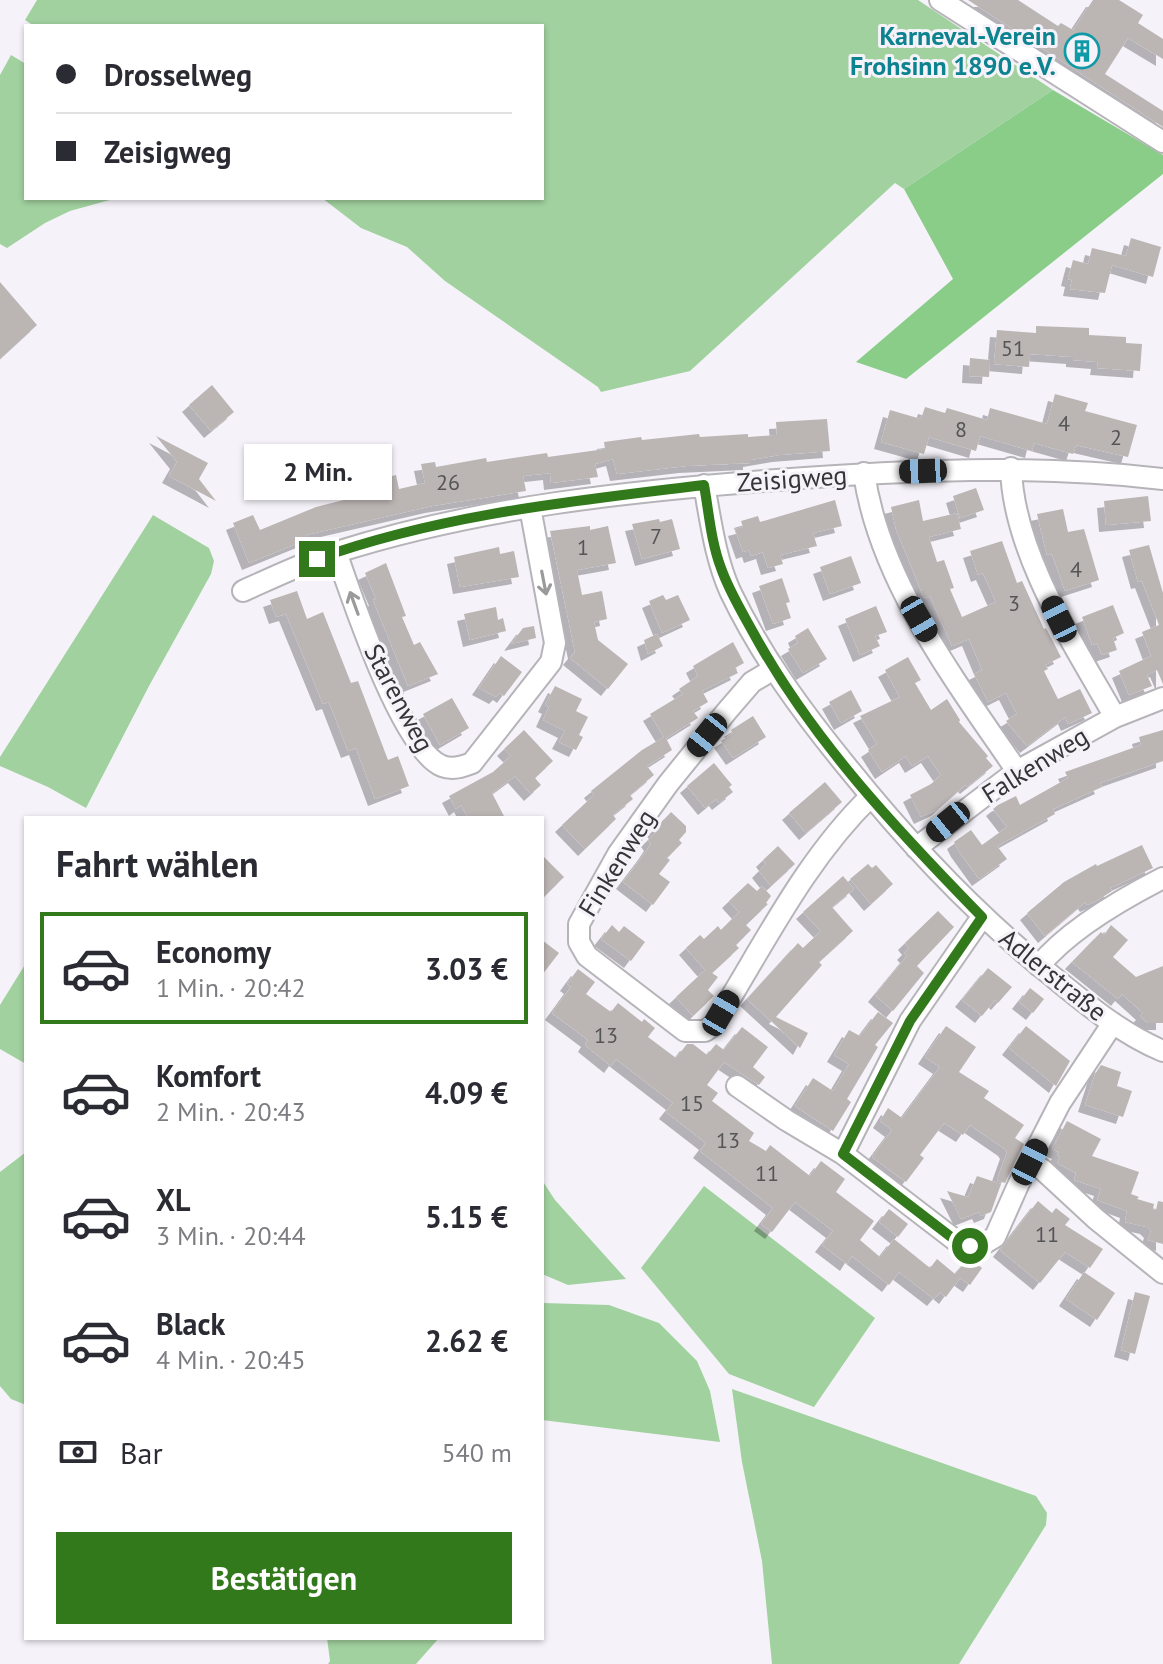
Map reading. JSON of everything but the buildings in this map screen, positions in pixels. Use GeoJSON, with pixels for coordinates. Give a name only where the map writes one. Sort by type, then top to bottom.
{"type":"FeatureCollection","features":[{"type":"Feature","properties":{"kind":"street"},"geometry":{"type":"LineString","coordinates":[[940,0],[1163,142]]}},
{"type":"Feature","properties":{"kind":"street"},"geometry":{"type":"LineString","coordinates":[[1011,468],[1017,514],[1048,596],[1115,717]]}},
{"type":"Feature","properties":{"kind":"street","name":"Zeisigweg"},"geometry":{"type":"LineString","coordinates":[[243,591],[336,552],[437,525],[530,507],[704,485],[864,473],[1011,468],[1163,479]]}},
{"type":"Feature","properties":{"kind":"street"},"geometry":{"type":"LineString","coordinates":[[864,473],[871,513],[898,578],[949,670],[1017,771]]}},
{"type":"Feature","properties":{"kind":"street","name":"Adlerstraße"},"geometry":{"type":"LineString","coordinates":[[704,485],[715,550],[722,571],[774,669],[815,728],[916,848],[982,917],[1113,1023],[1163,1051]]}},
{"type":"Feature","properties":{"kind":"street","name":"Starenweg"},"geometry":{"type":"LineString","coordinates":[[336,552],[388,687],[414,736],[433,761],[444,767],[464,767],[472,763],[555,653],[530,507]]}},
{"type":"Feature","properties":{"kind":"street","name":"Finkenweg"},"geometry":{"type":"LineString","coordinates":[[774,669],[752,682],[727,711],[668,784],[618,854],[579,924],[582,949],[587,956],[679,1027],[695,1032],[705,1031],[714,1025],[758,948],[798,887],[857,809],[871,796]]}},
{"type":"Feature","properties":{"kind":"street","name":"Falkenweg"},"geometry":{"type":"LineString","coordinates":[[916,848],[1017,771],[1115,717],[1163,698]]}},
{"type":"Feature","properties":{"kind":"street"},"geometry":{"type":"LineString","coordinates":[[1039,966],[1068,937],[1163,878]]}},
{"type":"Feature","properties":{"kind":"street"},"geometry":{"type":"LineString","coordinates":[[843,1154],[910,1021],[982,917]]}},
{"type":"Feature","properties":{"kind":"street"},"geometry":{"type":"LineString","coordinates":[[737,1086],[843,1154],[955,1240],[980,1246],[995,1237],[1060,1103],[1113,1023]]}},
{"type":"Feature","properties":{"kind":"street"},"geometry":{"type":"LineString","coordinates":[[1030,1162],[1163,1273]]}},
{"type":"Feature","properties":{"kind":"green space"},"geometry":{"type":"Polygon","coordinates":[[[37,0],[918,0],[1053,90],[904,189],[895,183],[690,371],[601,392],[445,281],[407,247],[361,228],[325,200],[544,200],[544,24],[31,24],[25,20],[37,0]]]}},
{"type":"Feature","properties":{"kind":"green space"},"geometry":{"type":"Polygon","coordinates":[[[11,55],[24,63],[24,200],[110,200],[70,211],[7,248],[0,244],[0,75],[11,55]]]}},
{"type":"Feature","properties":{"kind":"green space"},"geometry":{"type":"Polygon","coordinates":[[[1053,90],[1163,155],[1163,174],[906,379],[856,362],[953,279],[904,189],[1053,90]]]}},
{"type":"Feature","properties":{"kind":"green space"},"geometry":{"type":"Polygon","coordinates":[[[153,515],[209,548],[214,561],[211,574],[86,808],[0,766],[0,757],[153,515]]]}},
{"type":"Feature","properties":{"kind":"green space"},"geometry":{"type":"Polygon","coordinates":[[[24,966],[24,1063],[0,1049],[0,1005],[24,966]]]}},
{"type":"Feature","properties":{"kind":"green space"},"geometry":{"type":"Polygon","coordinates":[[[24,1154],[24,1404],[11,1399],[0,1386],[0,1172],[24,1154]]]}},
{"type":"Feature","properties":{"kind":"green space"},"geometry":{"type":"Polygon","coordinates":[[[544,1183],[555,1200],[626,1279],[568,1285],[544,1275],[544,1183]]]}},
{"type":"Feature","properties":{"kind":"green space"},"geometry":{"type":"Polygon","coordinates":[[[704,1186],[875,1318],[814,1407],[729,1374],[641,1268],[704,1186]]]}},
{"type":"Feature","properties":{"kind":"green space"},"geometry":{"type":"Polygon","coordinates":[[[544,1303],[609,1305],[659,1323],[697,1361],[710,1391],[720,1442],[544,1420],[544,1303]]]}},
{"type":"Feature","properties":{"kind":"green space"},"geometry":{"type":"Polygon","coordinates":[[[732,1389],[1036,1496],[1047,1513],[1046,1525],[959,1664],[772,1664],[762,1561],[742,1462],[732,1389]]]}},
{"type":"Feature","properties":{"kind":"green space"},"geometry":{"type":"Polygon","coordinates":[[[327,1640],[437,1640],[416,1664],[328,1664],[327,1640]]]}},
{"type":"Feature","properties":{"kind":"place","name":"Karneval-Verein Frohsinn 1890 e.V."},"geometry":{"type":"Point","coordinates":[1082,51]}},
{"type":"Feature","properties":{"kind":"route"},"geometry":{"type":"LineString","coordinates":[[317,559],[383,538],[530,507],[704,485],[715,550],[722,571],[774,669],[815,728],[871,796],[982,917],[910,1021],[843,1154],[955,1240],[970,1246]]}}]}
